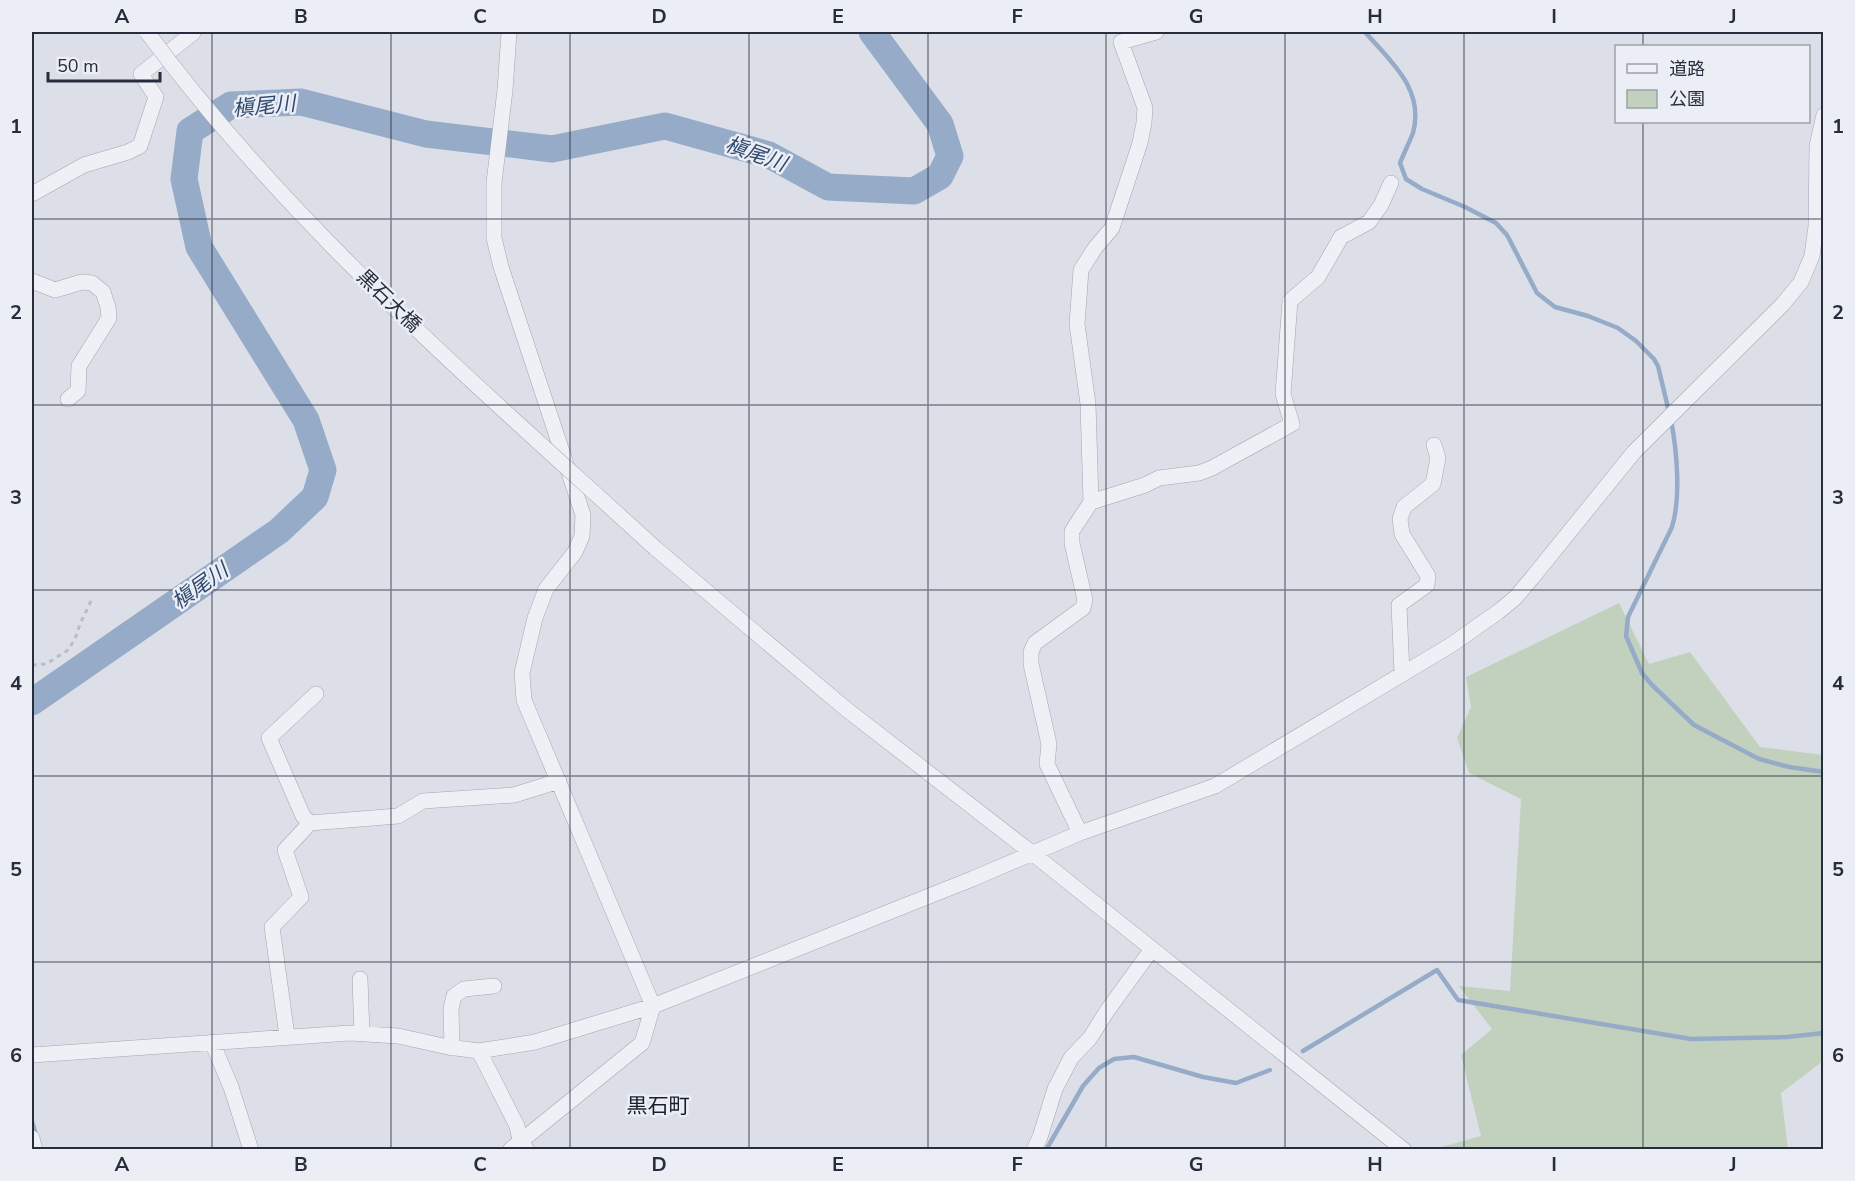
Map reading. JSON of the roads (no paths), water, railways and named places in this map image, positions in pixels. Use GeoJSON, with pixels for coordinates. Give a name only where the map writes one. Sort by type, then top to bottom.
{"type":"FeatureCollection","features":[{"type":"Feature","properties":{"kind":"street","name":"黒石大橋"},"geometry":{"type":"LineString","coordinates":[[147,32],[184,82],[241,149],[325,239],[404,317],[655,548],[846,709],[1032,853],[1404,1149]]}},
{"type":"Feature","properties":{"kind":"street"},"geometry":{"type":"LineString","coordinates":[[509,32],[494,183],[494,238],[501,267],[583,515],[582,536],[575,552],[546,589],[535,618],[522,673],[524,700],[653,1006],[642,1043],[519,1146]]}},
{"type":"Feature","properties":{"kind":"street"},"geometry":{"type":"LineString","coordinates":[[1080,833],[1047,764],[1049,744],[1031,664],[1031,652],[1035,643],[1083,608],[1084,600],[1072,543],[1072,531],[1091,502],[1088,404],[1077,324],[1081,270],[1095,248],[1112,228],[1140,143],[1144,123],[1145,108],[1121,42],[1156,32]]}},
{"type":"Feature","properties":{"kind":"street"},"geometry":{"type":"LineString","coordinates":[[32,194],[84,165],[140,147],[156,97],[141,74],[193,33]]}},
{"type":"Feature","properties":{"kind":"street"},"geometry":{"type":"LineString","coordinates":[[32,1055],[350,1033],[398,1036],[452,1048],[479,1051],[535,1042],[653,1006],[1080,833],[1215,786],[1451,645],[1515,598],[1634,452],[1783,304],[1801,282],[1812,256],[1816,226],[1817,146],[1824,115]]}},
{"type":"Feature","properties":{"kind":"street"},"geometry":{"type":"LineString","coordinates":[[1091,502],[1145,485],[1159,478],[1199,473],[1212,468],[1292,424],[1283,394],[1290,302],[1318,277],[1341,237],[1369,222],[1381,205],[1391,183]]}},
{"type":"Feature","properties":{"kind":"street"},"geometry":{"type":"LineString","coordinates":[[32,281],[55,290],[82,282],[92,283],[103,292],[108,307],[109,318],[79,366],[78,391],[68,399]]}},
{"type":"Feature","properties":{"kind":"street"},"geometry":{"type":"LineString","coordinates":[[1402,674],[1399,605],[1426,585],[1428,576],[1402,534],[1400,519],[1404,507],[1433,484],[1438,458],[1434,445]]}},
{"type":"Feature","properties":{"kind":"street"},"geometry":{"type":"LineString","coordinates":[[310,823],[303,816],[269,738],[316,694]]}},
{"type":"Feature","properties":{"kind":"street"},"geometry":{"type":"LineString","coordinates":[[287,1036],[272,927],[301,897],[285,850],[310,823],[398,816],[423,801],[514,795],[559,781]]}},
{"type":"Feature","properties":{"kind":"street"},"geometry":{"type":"LineString","coordinates":[[1034,1149],[1055,1089],[1071,1058],[1090,1038],[1152,949]]}},
{"type":"Feature","properties":{"kind":"street"},"geometry":{"type":"LineString","coordinates":[[360,979],[362,1034]]}},
{"type":"Feature","properties":{"kind":"street"},"geometry":{"type":"LineString","coordinates":[[452,1048],[451,1009],[454,996],[464,989],[494,986]]}},
{"type":"Feature","properties":{"kind":"street"},"geometry":{"type":"LineString","coordinates":[[212,1042],[231,1087],[251,1149]]}},
{"type":"Feature","properties":{"kind":"street"},"geometry":{"type":"LineString","coordinates":[[479,1051],[517,1126],[519,1146]]}},
{"type":"Feature","properties":{"kind":"street"},"geometry":{"type":"LineString","coordinates":[[32,1138],[35,1149]]}},
{"type":"Feature","properties":{"kind":"waterway","name":"槇尾川"},"geometry":{"type":"LineString","coordinates":[[32,702],[279,531],[315,497],[323,470],[306,420],[199,247],[184,179],[190,131],[231,105],[301,102],[426,134],[552,149],[665,126],[769,155],[828,187],[914,191],[940,176],[950,156],[940,124],[872,32]]}},
{"type":"Feature","properties":{"kind":"waterway"},"geometry":{"type":"LineString","coordinates":[[1365,32],[1403,77],[1414,103],[1413,133],[1400,163],[1406,179],[1422,189],[1496,223],[1507,235],[1537,293],[1555,307],[1588,316],[1618,328],[1636,341],[1658,366],[1669,412]]}},
{"type":"Feature","properties":{"kind":"waterway"},"geometry":{"type":"LineString","coordinates":[[1671,420],[1677,474],[1675,515],[1672,527],[1628,617],[1626,636],[1642,673],[1694,725],[1759,759],[1789,767],[1824,772]]}},
{"type":"Feature","properties":{"kind":"waterway"},"geometry":{"type":"LineString","coordinates":[[1303,1051],[1437,970],[1458,1000],[1691,1039],[1787,1037],[1824,1033]]}},
{"type":"Feature","properties":{"kind":"waterway"},"geometry":{"type":"LineString","coordinates":[[1046,1150],[1083,1086],[1099,1068],[1114,1059],[1134,1057],[1203,1077],[1236,1083],[1270,1070]]}},
{"type":"Feature","properties":{"kind":"waterway"},"geometry":{"type":"LineString","coordinates":[[32,1121],[36,1135]]}},
{"type":"Feature","properties":{"kind":"district","name":"黒石町"},"geometry":{"type":"Point","coordinates":[658,1106]}}]}
